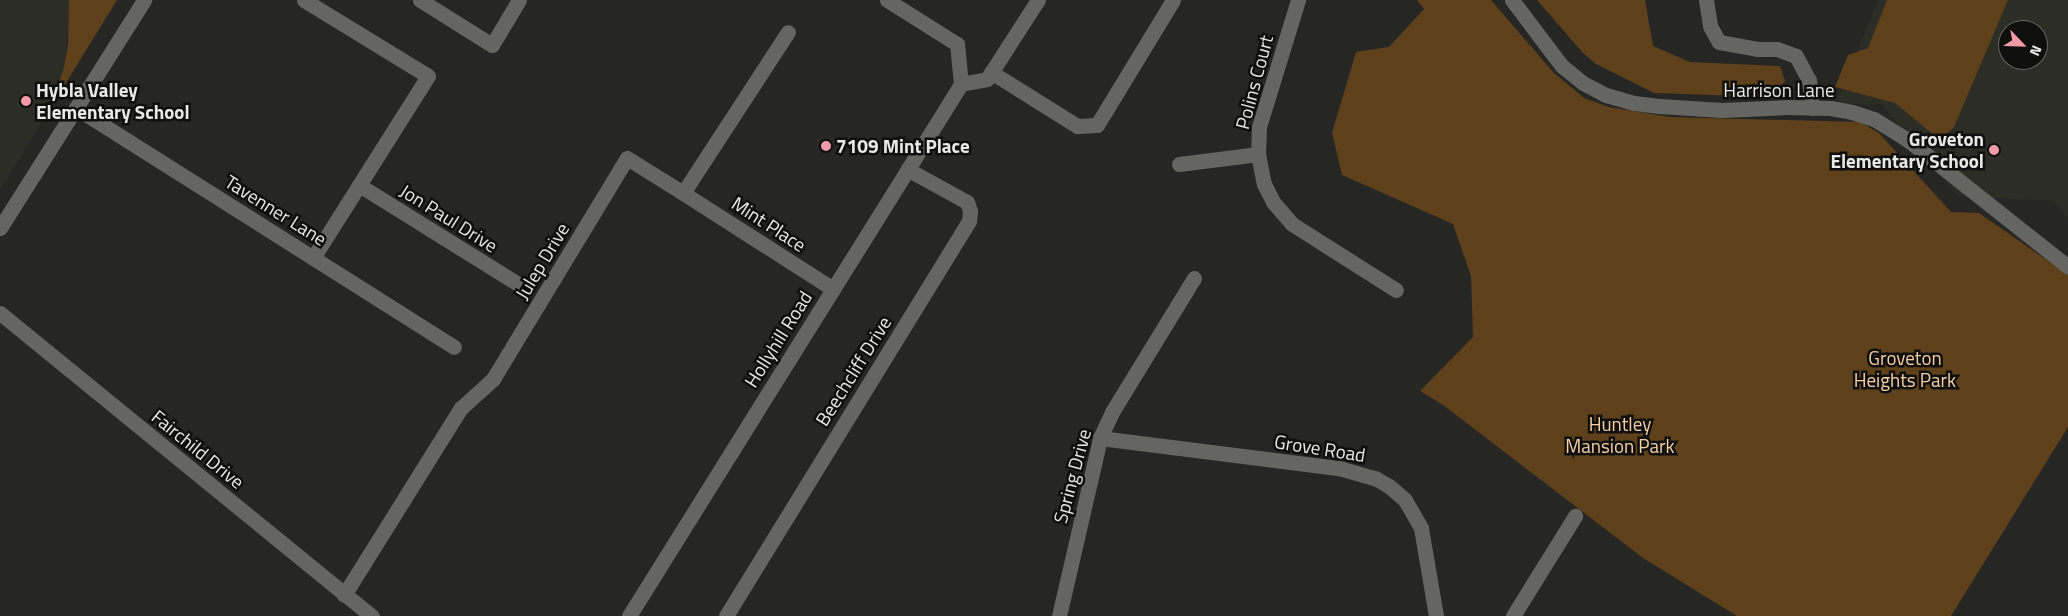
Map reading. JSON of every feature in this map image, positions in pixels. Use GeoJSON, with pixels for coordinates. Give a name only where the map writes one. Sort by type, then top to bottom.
{"type":"FeatureCollection","features":[{"type":"Feature","properties":{"kind":"street"},"geometry":{"type":"LineString","coordinates":[[0,228],[144,0]]}},
{"type":"Feature","properties":{"kind":"street"},"geometry":{"type":"LineString","coordinates":[[304,0],[428,76],[313,258]]}},
{"type":"Feature","properties":{"kind":"street"},"geometry":{"type":"LineString","coordinates":[[420,0],[492,45],[519,0]]}},
{"type":"Feature","properties":{"kind":"street"},"geometry":{"type":"LineString","coordinates":[[887,0],[957,44],[961,84],[987,79],[1038,0]]}},
{"type":"Feature","properties":{"kind":"street"},"geometry":{"type":"LineString","coordinates":[[991,72],[1077,126],[1097,125],[1173,0]]}},
{"type":"Feature","properties":{"kind":"street","name":"Polins Court"},"geometry":{"type":"LineString","coordinates":[[1298,0],[1260,126],[1258,154],[1264,184],[1269,195],[1292,224],[1396,290]]}},
{"type":"Feature","properties":{"kind":"street","name":"Harrison Lane"},"geometry":{"type":"LineString","coordinates":[[1512,0],[1562,66],[1583,83],[1606,95],[1634,103],[1659,106],[1722,110],[1813,108],[1852,112],[1890,127],[2068,267]]}},
{"type":"Feature","properties":{"kind":"street"},"geometry":{"type":"LineString","coordinates":[[1706,0],[1710,26],[1719,42],[1757,49],[1777,49],[1796,56],[1809,80],[1813,108]]}},
{"type":"Feature","properties":{"kind":"street"},"geometry":{"type":"LineString","coordinates":[[683,193],[788,32]]}},
{"type":"Feature","properties":{"kind":"street","name":"Hollyhill Road"},"geometry":{"type":"LineString","coordinates":[[629,616],[961,84]]}},
{"type":"Feature","properties":{"kind":"street","name":"Tavenner Lane"},"geometry":{"type":"LineString","coordinates":[[76,108],[454,347]]}},
{"type":"Feature","properties":{"kind":"street"},"geometry":{"type":"LineString","coordinates":[[1179,164],[1258,154]]}},
{"type":"Feature","properties":{"kind":"street","name":"Julep Drive"},"geometry":{"type":"LineString","coordinates":[[344,594],[461,408],[493,379],[627,158],[683,193]]}},
{"type":"Feature","properties":{"kind":"street","name":"Beechcliff Drive"},"geometry":{"type":"LineString","coordinates":[[726,616],[969,221],[970,211],[967,202],[907,168]]}},
{"type":"Feature","properties":{"kind":"street","name":"Jon Paul Drive"},"geometry":{"type":"LineString","coordinates":[[359,185],[518,284]]}},
{"type":"Feature","properties":{"kind":"street","name":"Mint Place"},"geometry":{"type":"LineString","coordinates":[[683,193],[833,289]]}},
{"type":"Feature","properties":{"kind":"street","name":"Spring Drive"},"geometry":{"type":"LineString","coordinates":[[1059,616],[1100,438],[1112,412],[1194,278]]}},
{"type":"Feature","properties":{"kind":"street","name":"Fairchild Drive"},"geometry":{"type":"LineString","coordinates":[[0,313],[372,616]]}},
{"type":"Feature","properties":{"kind":"street","name":"Grove Road"},"geometry":{"type":"LineString","coordinates":[[1100,438],[1339,468],[1375,478],[1389,486],[1405,500],[1421,528],[1436,616]]}},
{"type":"Feature","properties":{"kind":"street"},"geometry":{"type":"LineString","coordinates":[[1513,616],[1576,516]]}},
{"type":"Feature","properties":{"kind":"shaded area","name":"Hybla Valley Elementary School"},"geometry":{"type":"Polygon","coordinates":[[[0,0],[69,0],[70,21],[63,71],[48,112],[0,190],[0,0]]]}},
{"type":"Feature","properties":{"kind":"shaded area","name":"Groveton Elementary School"},"geometry":{"type":"Polygon","coordinates":[[[1878,0],[2068,0],[2068,219],[2054,201],[1958,196],[1881,104],[1836,104],[1878,0]]]}},
{"type":"Feature","properties":{"kind":"green space"},"geometry":{"type":"Polygon","coordinates":[[[69,0],[117,0],[48,112],[63,71],[68,45],[69,0]]]}},
{"type":"Feature","properties":{"kind":"green space"},"geometry":{"type":"Polygon","coordinates":[[[1417,0],[1491,0],[1553,72],[1584,98],[1609,107],[1670,117],[1860,122],[1879,133],[1951,212],[1979,213],[2068,275],[2068,427],[1951,616],[1737,616],[1643,558],[1443,405],[1420,391],[1473,337],[1471,276],[1453,224],[1342,175],[1332,133],[1356,52],[1389,47],[1424,9],[1417,0]]]}},
{"type":"Feature","properties":{"kind":"green space"},"geometry":{"type":"Polygon","coordinates":[[[1537,0],[1645,0],[1653,46],[1690,62],[1780,66],[1785,81],[1772,97],[1654,93],[1596,64],[1583,53],[1537,0]]]}},
{"type":"Feature","properties":{"kind":"green space"},"geometry":{"type":"Polygon","coordinates":[[[1887,0],[2008,0],[1954,127],[1940,140],[1895,103],[1835,87],[1848,55],[1868,48],[1887,0]]]}},
{"type":"Feature","properties":{"kind":"place","name":"Hybla Valley Elementary School"},"geometry":{"type":"Point","coordinates":[26,101]}},
{"type":"Feature","properties":{"kind":"place","name":"7109 Mint Place"},"geometry":{"type":"Point","coordinates":[826,146]}},
{"type":"Feature","properties":{"kind":"place","name":"Groveton Elementary School"},"geometry":{"type":"Point","coordinates":[1994,150]}},
{"type":"Feature","properties":{"kind":"park label","name":"Groveton Heights Park"},"geometry":{"type":"Point","coordinates":[1905,369]}},
{"type":"Feature","properties":{"kind":"park label","name":"Huntley Mansion Park"},"geometry":{"type":"Point","coordinates":[1620,435]}}]}
